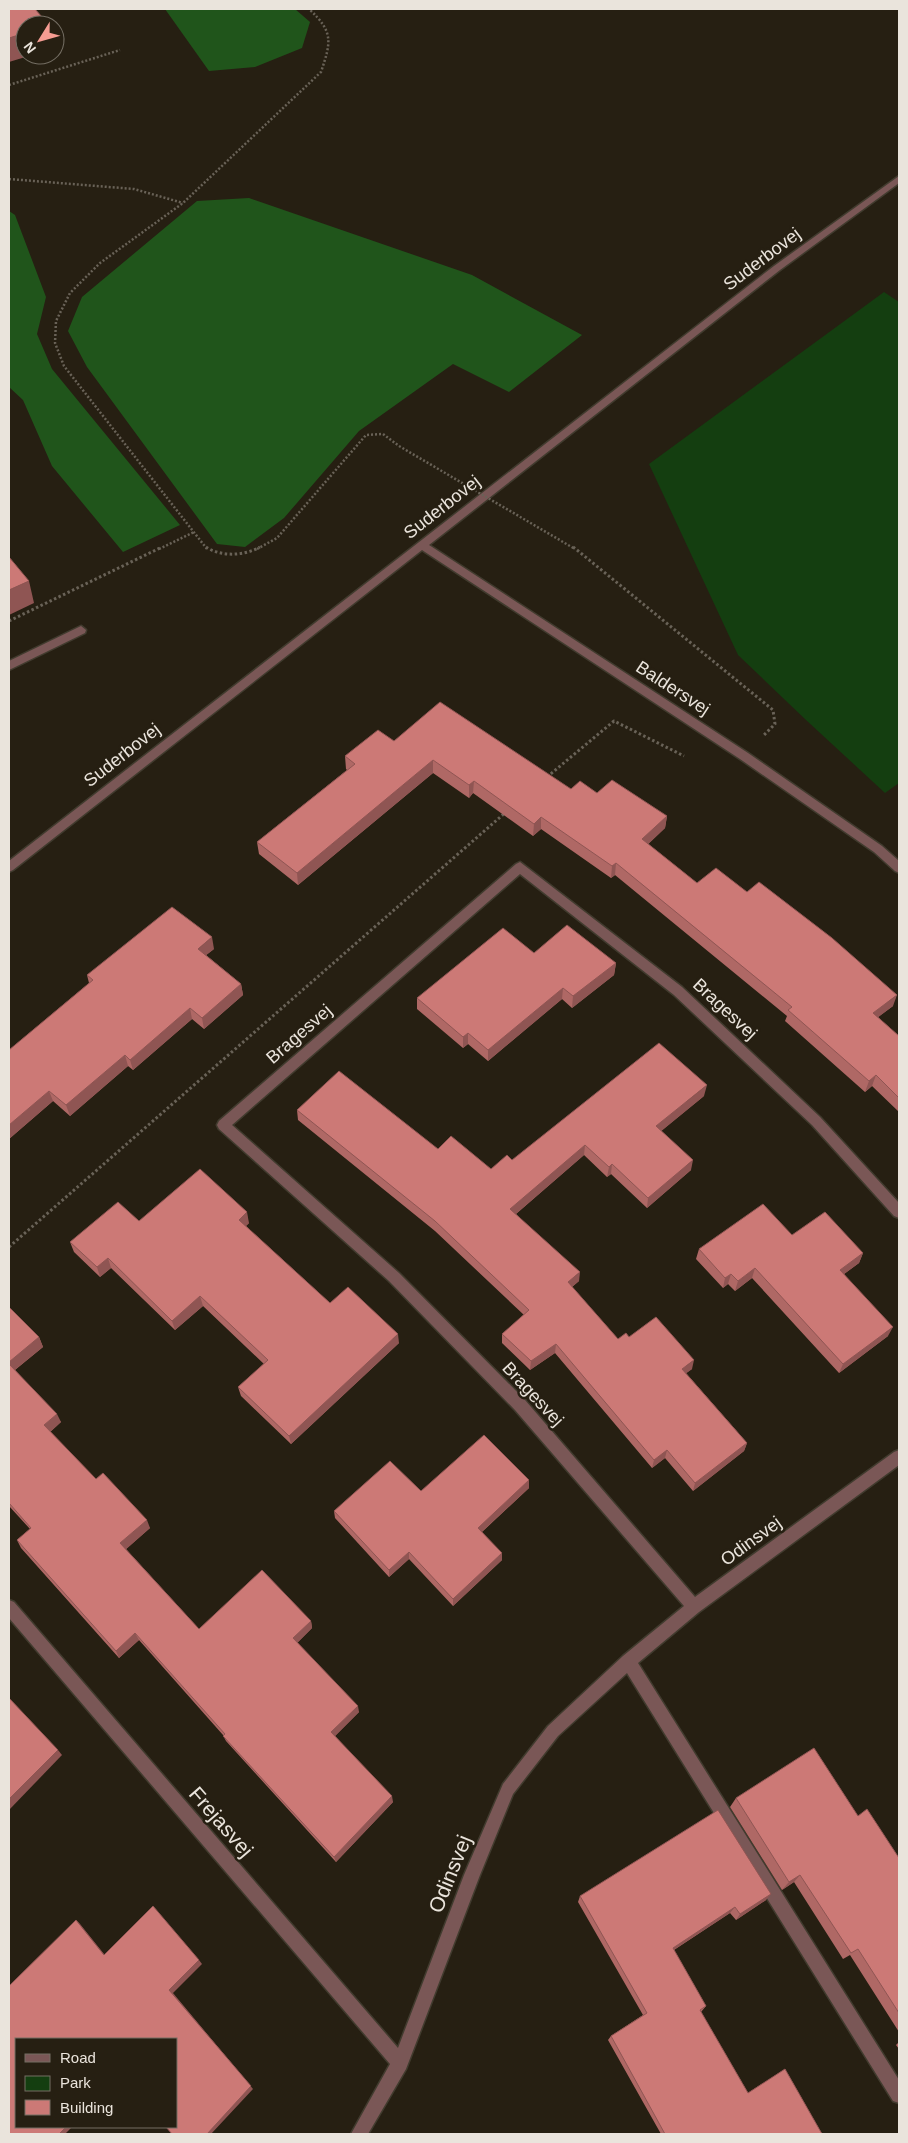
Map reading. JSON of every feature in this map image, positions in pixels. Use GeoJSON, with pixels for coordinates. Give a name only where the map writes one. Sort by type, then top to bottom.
{"type":"FeatureCollection","features":[{"type":"Feature","properties":{"kind":"street","name":"Suderbovej"},"geometry":{"type":"LineString","coordinates":[[9,867],[777,268],[899,179]]}},
{"type":"Feature","properties":{"kind":"street","name":"Baldersvej"},"geometry":{"type":"LineString","coordinates":[[421,545],[744,756],[878,849],[899,868]]}},
{"type":"Feature","properties":{"kind":"street"},"geometry":{"type":"LineString","coordinates":[[9,666],[81,630]]}},
{"type":"Feature","properties":{"kind":"street","name":"Bragesvej"},"geometry":{"type":"LineString","coordinates":[[694,1607],[520,1404],[394,1278],[223,1125],[520,866],[678,991],[816,1121],[899,1212]]}},
{"type":"Feature","properties":{"kind":"street","name":"Odinsvej"},"geometry":{"type":"LineString","coordinates":[[359,2134],[400,2064],[472,1875],[508,1789],[553,1731],[628,1660],[694,1607],[899,1457]]}},
{"type":"Feature","properties":{"kind":"street","name":"Frejasvej"},"geometry":{"type":"LineString","coordinates":[[9,1608],[400,2064]]}},
{"type":"Feature","properties":{"kind":"street"},"geometry":{"type":"LineString","coordinates":[[628,1660],[899,2095]]}},
{"type":"Feature","properties":{"kind":"path"},"geometry":{"type":"LineString","coordinates":[[309,9],[320,19],[326,31],[330,48],[321,72],[183,203],[100,263],[70,293],[56,321],[56,343],[64,366],[208,549],[231,555],[253,551],[277,538],[366,435],[383,434],[399,446],[577,550],[773,710],[775,724],[744,756]]}},
{"type":"Feature","properties":{"kind":"path"},"geometry":{"type":"LineString","coordinates":[[9,85],[120,50]]}},
{"type":"Feature","properties":{"kind":"path"},"geometry":{"type":"LineString","coordinates":[[9,179],[134,189],[183,203]]}},
{"type":"Feature","properties":{"kind":"path"},"geometry":{"type":"LineString","coordinates":[[9,621],[194,532]]}},
{"type":"Feature","properties":{"kind":"path"},"geometry":{"type":"LineString","coordinates":[[546,778],[614,721],[693,760]]}},
{"type":"Feature","properties":{"kind":"path"},"geometry":{"type":"LineString","coordinates":[[9,1247],[509,810]]}},
{"type":"Feature","properties":{"kind":"green space"},"geometry":{"type":"Polygon","coordinates":[[[165,9],[295,9],[310,22],[302,48],[255,67],[209,71],[165,9]]]}},
{"type":"Feature","properties":{"kind":"green space"},"geometry":{"type":"Polygon","coordinates":[[[249,198],[472,275],[582,335],[509,392],[453,364],[359,431],[284,518],[245,547],[217,544],[87,367],[68,331],[82,297],[197,201],[249,198]]]}},
{"type":"Feature","properties":{"kind":"green space"},"geometry":{"type":"Polygon","coordinates":[[[9,211],[15,215],[46,297],[37,334],[52,369],[180,525],[123,552],[52,466],[23,400],[9,387],[9,211]]]}},
{"type":"Feature","properties":{"kind":"green space"},"geometry":{"type":"Polygon","coordinates":[[[884,292],[899,302],[899,783],[885,793],[738,655],[649,464],[884,292]]]}},
{"type":"Feature","properties":{"kind":"building"},"geometry":{"type":"Polygon","coordinates":[[[9,9],[35,9],[40,15],[15,15],[15,36],[9,38],[9,9]]]}},
{"type":"Feature","properties":{"kind":"building"},"geometry":{"type":"Polygon","coordinates":[[[9,557],[29,581],[9,590],[9,557]]]}},
{"type":"Feature","properties":{"kind":"building"},"geometry":{"type":"Polygon","coordinates":[[[440,702],[571,789],[580,781],[597,793],[612,780],[667,816],[642,839],[697,883],[716,868],[747,892],[759,882],[832,938],[897,995],[873,1013],[899,1036],[899,1098],[876,1075],[869,1081],[788,1010],[792,1007],[616,863],[612,866],[541,817],[534,824],[474,781],[469,785],[433,760],[297,873],[257,842],[355,764],[345,756],[378,730],[394,741],[440,702]]]}},
{"type":"Feature","properties":{"kind":"building"},"geometry":{"type":"Polygon","coordinates":[[[172,907],[212,937],[198,949],[241,984],[202,1018],[190,1008],[130,1060],[125,1055],[66,1105],[49,1091],[9,1125],[9,1050],[93,980],[87,975],[172,907]]]}},
{"type":"Feature","properties":{"kind":"building"},"geometry":{"type":"Polygon","coordinates":[[[567,925],[616,963],[573,996],[563,988],[488,1050],[468,1033],[463,1037],[417,998],[503,928],[534,953],[567,925]]]}},
{"type":"Feature","properties":{"kind":"building"},"geometry":{"type":"Polygon","coordinates":[[[659,1043],[707,1085],[656,1126],[693,1160],[648,1198],[612,1164],[609,1167],[585,1145],[510,1209],[580,1272],[568,1282],[618,1339],[626,1333],[629,1337],[656,1317],[694,1360],[682,1369],[747,1443],[695,1483],[667,1450],[654,1460],[556,1344],[531,1361],[502,1334],[529,1310],[435,1221],[297,1110],[339,1071],[438,1149],[451,1136],[491,1169],[507,1155],[512,1160],[659,1043]]]}},
{"type":"Feature","properties":{"kind":"building"},"geometry":{"type":"Polygon","coordinates":[[[200,1169],[247,1212],[239,1220],[330,1303],[348,1287],[398,1334],[289,1436],[238,1387],[268,1360],[200,1296],[172,1321],[108,1258],[97,1267],[70,1242],[118,1202],[139,1221],[200,1169]]]}},
{"type":"Feature","properties":{"kind":"building"},"geometry":{"type":"Polygon","coordinates":[[[763,1204],[792,1235],[825,1212],[863,1253],[840,1270],[893,1327],[843,1364],[755,1268],[738,1281],[731,1274],[725,1278],[699,1249],[763,1204]]]}},
{"type":"Feature","properties":{"kind":"building"},"geometry":{"type":"Polygon","coordinates":[[[9,1307],[39,1337],[9,1362],[9,1307]]]}},
{"type":"Feature","properties":{"kind":"building"},"geometry":{"type":"Polygon","coordinates":[[[9,1364],[57,1414],[44,1425],[96,1479],[103,1473],[147,1520],[120,1543],[199,1629],[262,1570],[311,1621],[293,1638],[358,1706],[331,1732],[392,1796],[334,1857],[223,1736],[225,1734],[135,1633],[116,1651],[17,1540],[31,1528],[9,1503],[9,1364]]]}},
{"type":"Feature","properties":{"kind":"building"},"geometry":{"type":"Polygon","coordinates":[[[484,1435],[529,1480],[478,1528],[502,1553],[453,1599],[409,1552],[389,1570],[334,1511],[390,1461],[421,1491],[484,1435]]]}},
{"type":"Feature","properties":{"kind":"building"},"geometry":{"type":"Polygon","coordinates":[[[9,1698],[58,1750],[9,1799],[9,1698]]]}},
{"type":"Feature","properties":{"kind":"building"},"geometry":{"type":"Polygon","coordinates":[[[814,1748],[858,1816],[867,1809],[899,1858],[899,2013],[858,1949],[851,1953],[800,1875],[789,1882],[736,1798],[814,1748]]]}},
{"type":"Feature","properties":{"kind":"building"},"geometry":{"type":"Polygon","coordinates":[[[718,1810],[771,1894],[740,1914],[735,1907],[673,1948],[706,2006],[700,2010],[748,2093],[785,2069],[822,2134],[665,2134],[611,2036],[647,2013],[580,1896],[718,1810]]]}},
{"type":"Feature","properties":{"kind":"building"},"geometry":{"type":"Polygon","coordinates":[[[153,1906],[199,1960],[169,1990],[251,2086],[207,2134],[172,2134],[167,2128],[178,2128],[178,2038],[15,2038],[15,2128],[65,2128],[59,2134],[9,2134],[9,1986],[76,1920],[104,1955],[153,1906]]]}}]}
